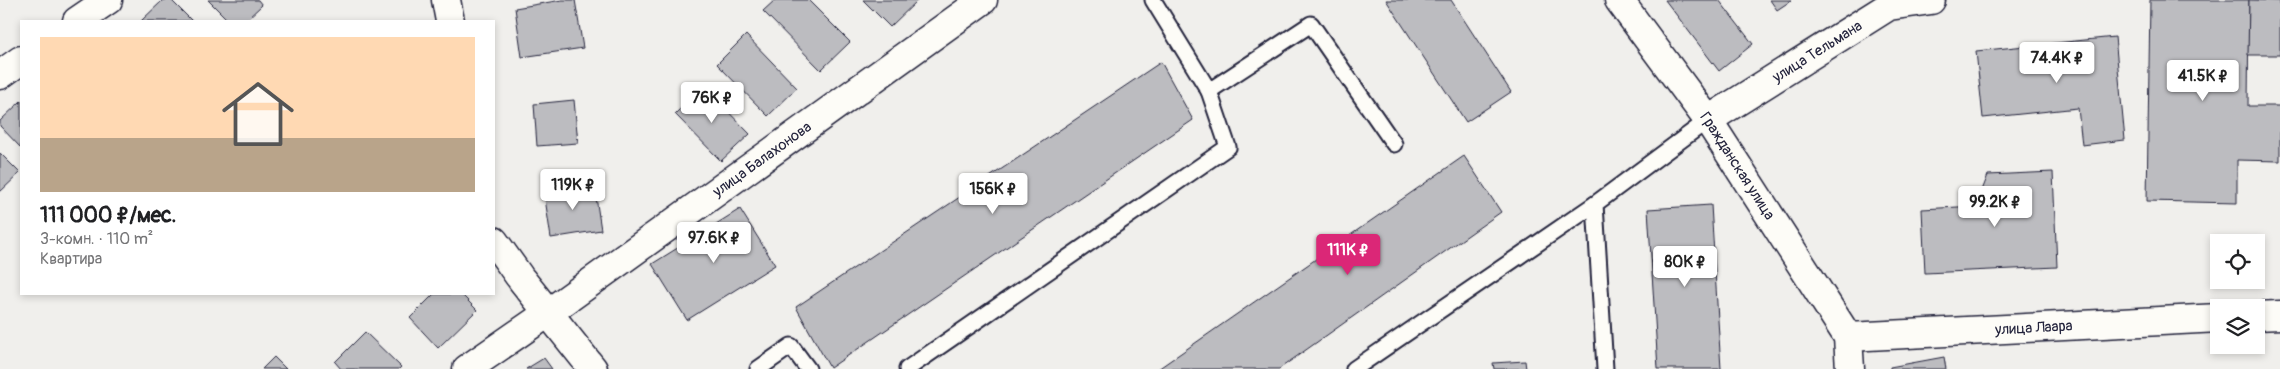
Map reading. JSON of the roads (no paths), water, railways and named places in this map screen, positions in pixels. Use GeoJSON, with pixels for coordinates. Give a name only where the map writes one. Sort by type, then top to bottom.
{"type":"FeatureCollection","features":[{"type":"Feature","properties":{"kind":"street"},"geometry":{"type":"LineString","coordinates":[[78,20],[108,0]]}},
{"type":"Feature","properties":{"kind":"street"},"geometry":{"type":"LineString","coordinates":[[446,0],[450,20]]}},
{"type":"Feature","properties":{"kind":"street","name":"улица Балахонова"},"geometry":{"type":"LineString","coordinates":[[467,369],[548,313],[983,0]]}},
{"type":"Feature","properties":{"kind":"street","name":"Гражданская улица"},"geometry":{"type":"LineString","coordinates":[[1619,0],[1708,120],[1848,337]]}},
{"type":"Feature","properties":{"kind":"street","name":"улица Тельмана"},"geometry":{"type":"LineString","coordinates":[[1708,120],[1889,6],[1931,0]]}},
{"type":"Feature","properties":{"kind":"street"},"geometry":{"type":"LineString","coordinates":[[0,75],[20,61]]}},
{"type":"Feature","properties":{"kind":"street"},"geometry":{"type":"LineString","coordinates":[[495,242],[593,369]]}},
{"type":"Feature","properties":{"kind":"street"},"geometry":{"type":"LineString","coordinates":[[2265,316],[2280,315]]}},
{"type":"Feature","properties":{"kind":"street","name":"улица Лаара"},"geometry":{"type":"LineString","coordinates":[[1848,337],[2210,318]]}},
{"type":"Feature","properties":{"kind":"street"},"geometry":{"type":"LineString","coordinates":[[1848,337],[1850,369]]}},
{"type":"Feature","properties":{"kind":"lane"},"geometry":{"type":"LineString","coordinates":[[908,369],[1228,147],[1209,91],[1153,0]]}},
{"type":"Feature","properties":{"kind":"lane"},"geometry":{"type":"LineString","coordinates":[[1209,91],[1311,24],[1394,144]]}},
{"type":"Feature","properties":{"kind":"lane"},"geometry":{"type":"LineString","coordinates":[[1354,369],[1595,204],[1708,120]]}},
{"type":"Feature","properties":{"kind":"lane"},"geometry":{"type":"LineString","coordinates":[[1595,204],[1605,369]]}},
{"type":"Feature","properties":{"kind":"lane"},"geometry":{"type":"LineString","coordinates":[[758,369],[791,346],[808,369]]}}]}
